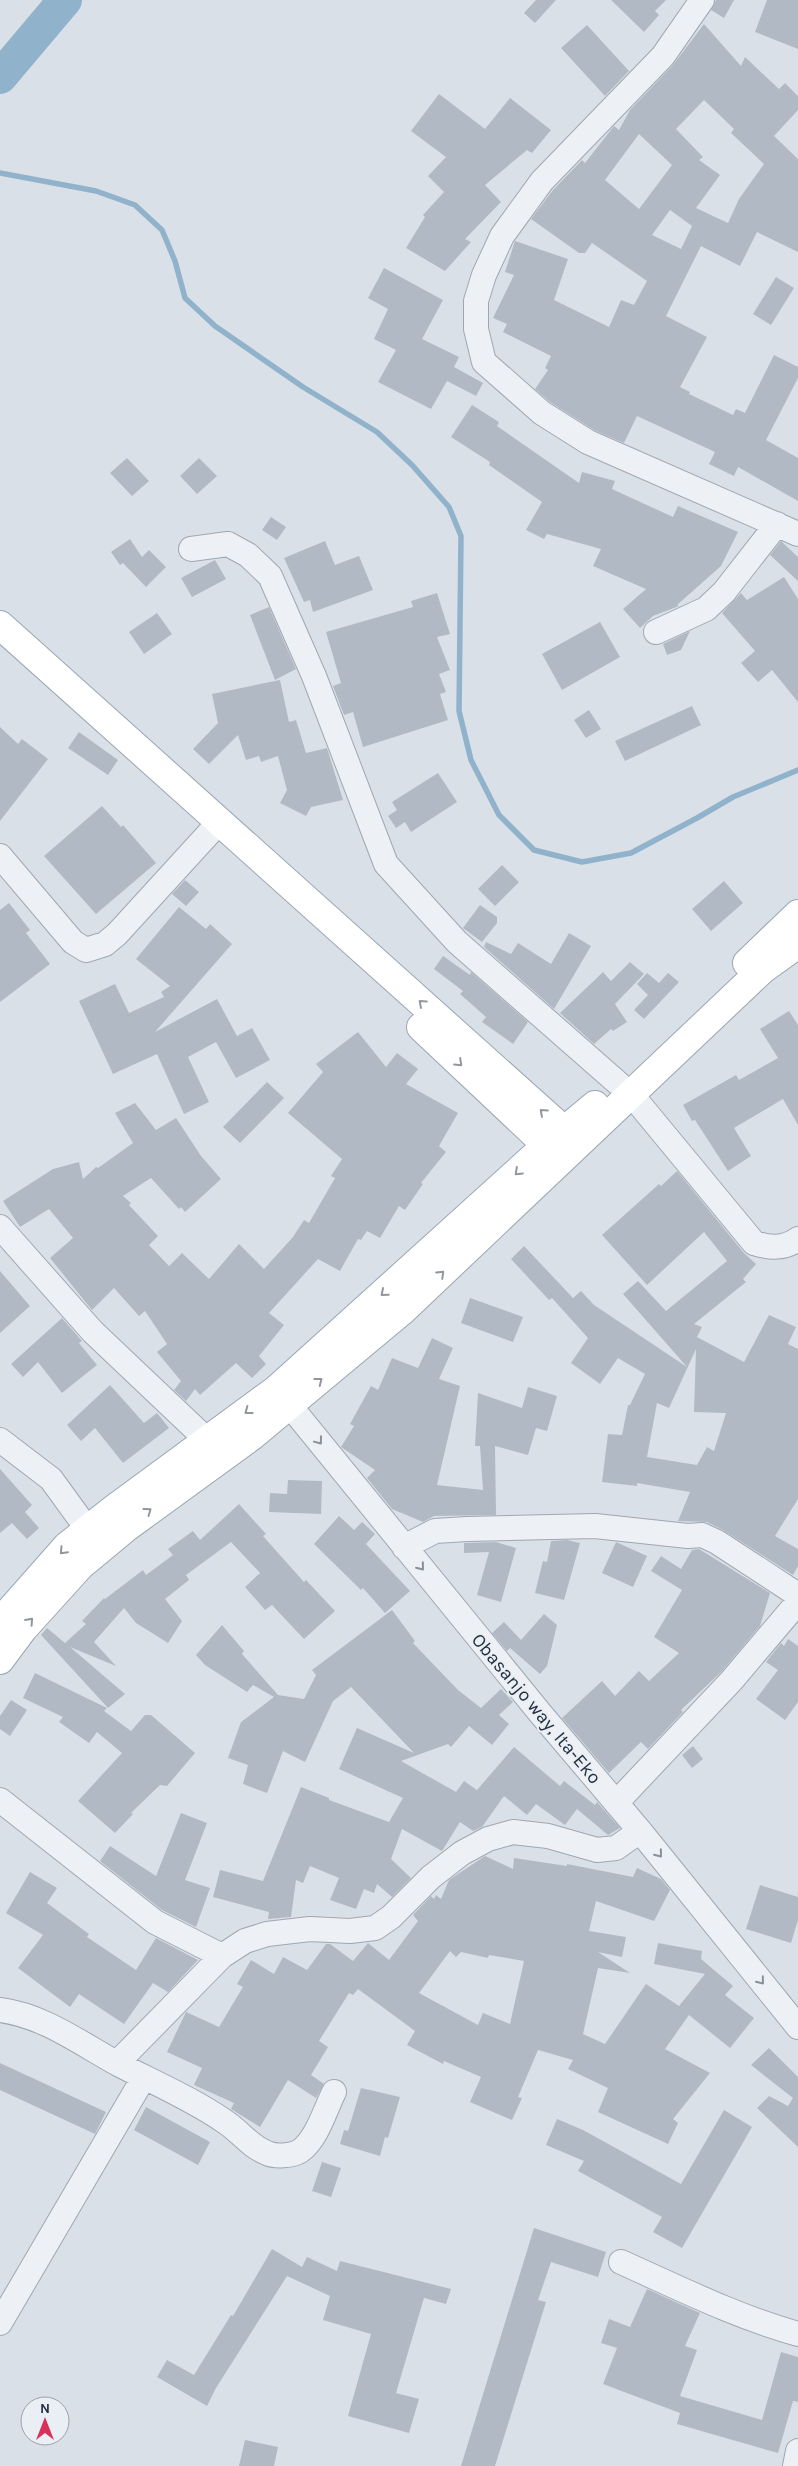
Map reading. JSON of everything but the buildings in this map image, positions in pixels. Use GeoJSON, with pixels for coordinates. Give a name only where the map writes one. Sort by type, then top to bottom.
{"type":"FeatureCollection","features":[{"type":"Feature","properties":{"kind":"main road"},"geometry":{"type":"LineString","coordinates":[[0,625],[563,1145]]}},
{"type":"Feature","properties":{"kind":"main road"},"geometry":{"type":"LineString","coordinates":[[0,637],[563,1145]]}},
{"type":"Feature","properties":{"kind":"main road"},"geometry":{"type":"LineString","coordinates":[[625,1089],[798,914]]}},
{"type":"Feature","properties":{"kind":"main road"},"geometry":{"type":"LineString","coordinates":[[0,1660],[23,1629],[80,1566],[127,1526],[252,1436],[284,1396],[625,1089],[763,970],[798,944]]}},
{"type":"Feature","properties":{"kind":"main road"},"geometry":{"type":"LineString","coordinates":[[0,1622],[67,1546],[208,1441],[284,1396]]}},
{"type":"Feature","properties":{"kind":"street"},"geometry":{"type":"LineString","coordinates":[[656,632],[706,609],[788,529],[588,442],[542,413],[484,362],[476,329],[476,301],[484,275],[502,236],[542,182],[663,56],[702,0]]}},
{"type":"Feature","properties":{"kind":"street"},"geometry":{"type":"LineString","coordinates":[[191,549],[228,544],[248,555],[270,576],[314,676],[350,777],[386,864],[456,942],[625,1089],[754,1243],[767,1247],[788,1246],[798,1239]]}},
{"type":"Feature","properties":{"kind":"street"},"geometry":{"type":"LineString","coordinates":[[0,856],[72,942],[86,950],[105,944],[117,934],[212,830]]}},
{"type":"Feature","properties":{"kind":"street"},"geometry":{"type":"LineString","coordinates":[[0,1226],[93,1332],[208,1441]]}},
{"type":"Feature","properties":{"kind":"street","name":"Obasanjo way, Ita-Eko"},"geometry":{"type":"LineString","coordinates":[[284,1396],[404,1547],[640,1831],[798,2027]]}},
{"type":"Feature","properties":{"kind":"street"},"geometry":{"type":"LineString","coordinates":[[0,1440],[51,1480],[88,1530]]}},
{"type":"Feature","properties":{"kind":"street"},"geometry":{"type":"LineString","coordinates":[[404,1547],[435,1531],[466,1529],[595,1526],[688,1536],[702,1535],[717,1542],[798,1595]]}},
{"type":"Feature","properties":{"kind":"street"},"geometry":{"type":"LineString","coordinates":[[616,1803],[732,1680],[798,1602]]}},
{"type":"Feature","properties":{"kind":"street"},"geometry":{"type":"LineString","coordinates":[[0,1800],[155,1922],[222,1956]]}},
{"type":"Feature","properties":{"kind":"street"},"geometry":{"type":"LineString","coordinates":[[117,2063],[222,1956],[245,1941],[267,1934],[310,1929],[350,1931],[375,1928],[391,1917],[431,1877],[462,1853],[488,1839],[513,1832],[548,1836],[597,1850],[616,1848],[640,1831]]}},
{"type":"Feature","properties":{"kind":"street"},"geometry":{"type":"LineString","coordinates":[[0,2010],[18,2012],[68,2033],[117,2063],[226,2122],[247,2142],[268,2154],[285,2155],[299,2152],[311,2139],[334,2092]]}},
{"type":"Feature","properties":{"kind":"street"},"geometry":{"type":"LineString","coordinates":[[0,2323],[144,2077]]}},
{"type":"Feature","properties":{"kind":"street"},"geometry":{"type":"LineString","coordinates":[[621,2262],[699,2297],[777,2328],[798,2334]]}},
{"type":"Feature","properties":{"kind":"street"},"geometry":{"type":"LineString","coordinates":[[795,2466],[798,2451]]}},
{"type":"Feature","properties":{"kind":"waterway"},"geometry":{"type":"LineString","coordinates":[[0,77],[65,0]]}},
{"type":"Feature","properties":{"kind":"waterway"},"geometry":{"type":"LineString","coordinates":[[0,173],[96,191],[135,205],[162,230],[175,261],[185,298],[215,326],[303,387],[377,432],[412,465],[449,507],[461,536],[459,711],[471,760],[499,815],[534,850],[582,862],[631,853],[733,797],[798,770]]}}]}
